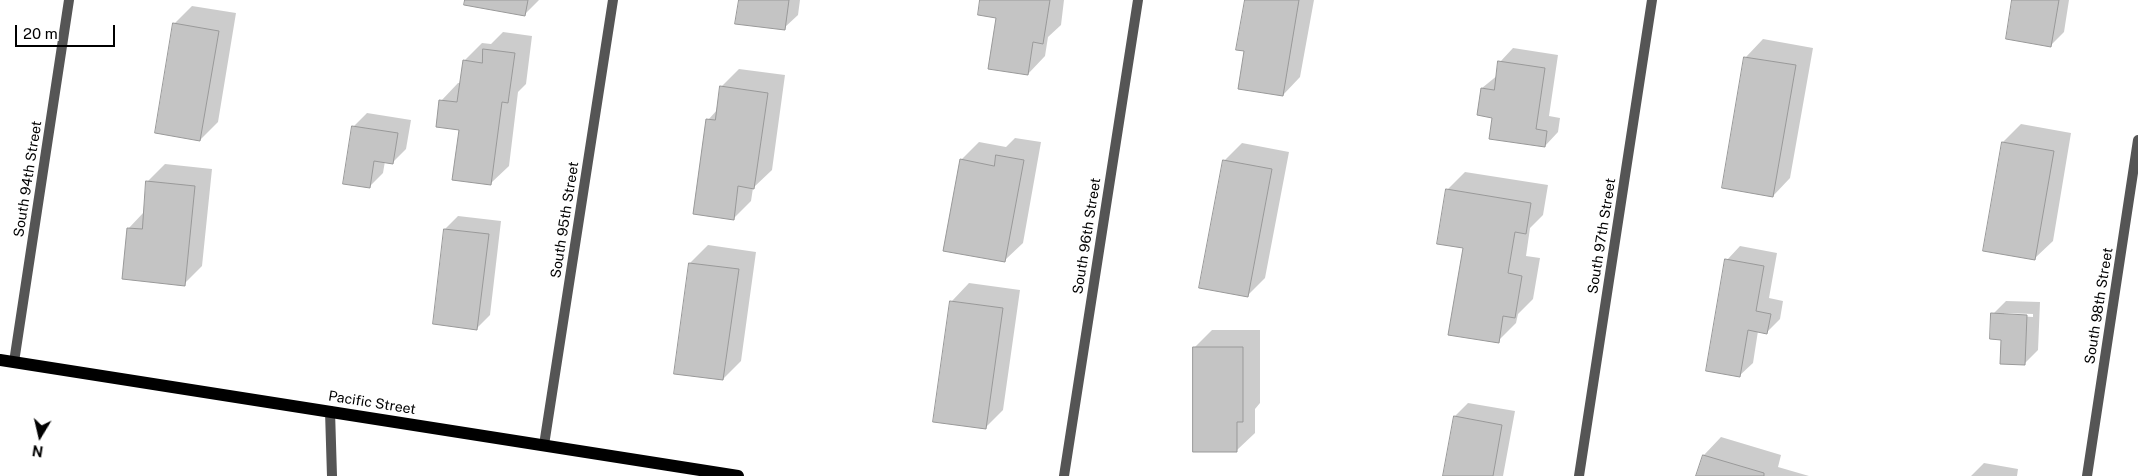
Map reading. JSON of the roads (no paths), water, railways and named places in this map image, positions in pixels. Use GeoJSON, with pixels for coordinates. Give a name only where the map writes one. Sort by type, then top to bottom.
{"type":"FeatureCollection","features":[{"type":"Feature","properties":{"kind":"main road","name":"Pacific Street"},"geometry":{"type":"LineString","coordinates":[[0,360],[738,476]]}},
{"type":"Feature","properties":{"kind":"street","name":"South 94th Street"},"geometry":{"type":"LineString","coordinates":[[14,362],[69,0]]}},
{"type":"Feature","properties":{"kind":"street","name":"South 95th Street"},"geometry":{"type":"LineString","coordinates":[[544,444],[613,0]]}},
{"type":"Feature","properties":{"kind":"street","name":"South 96th Street"},"geometry":{"type":"LineString","coordinates":[[1064,476],[1138,0]]}},
{"type":"Feature","properties":{"kind":"street","name":"South 97th Street"},"geometry":{"type":"LineString","coordinates":[[1579,476],[1652,0]]}},
{"type":"Feature","properties":{"kind":"street","name":"South 98th Street"},"geometry":{"type":"LineString","coordinates":[[2087,476],[2138,140]]}},
{"type":"Feature","properties":{"kind":"street"},"geometry":{"type":"LineString","coordinates":[[330,411],[332,476]]}}]}
